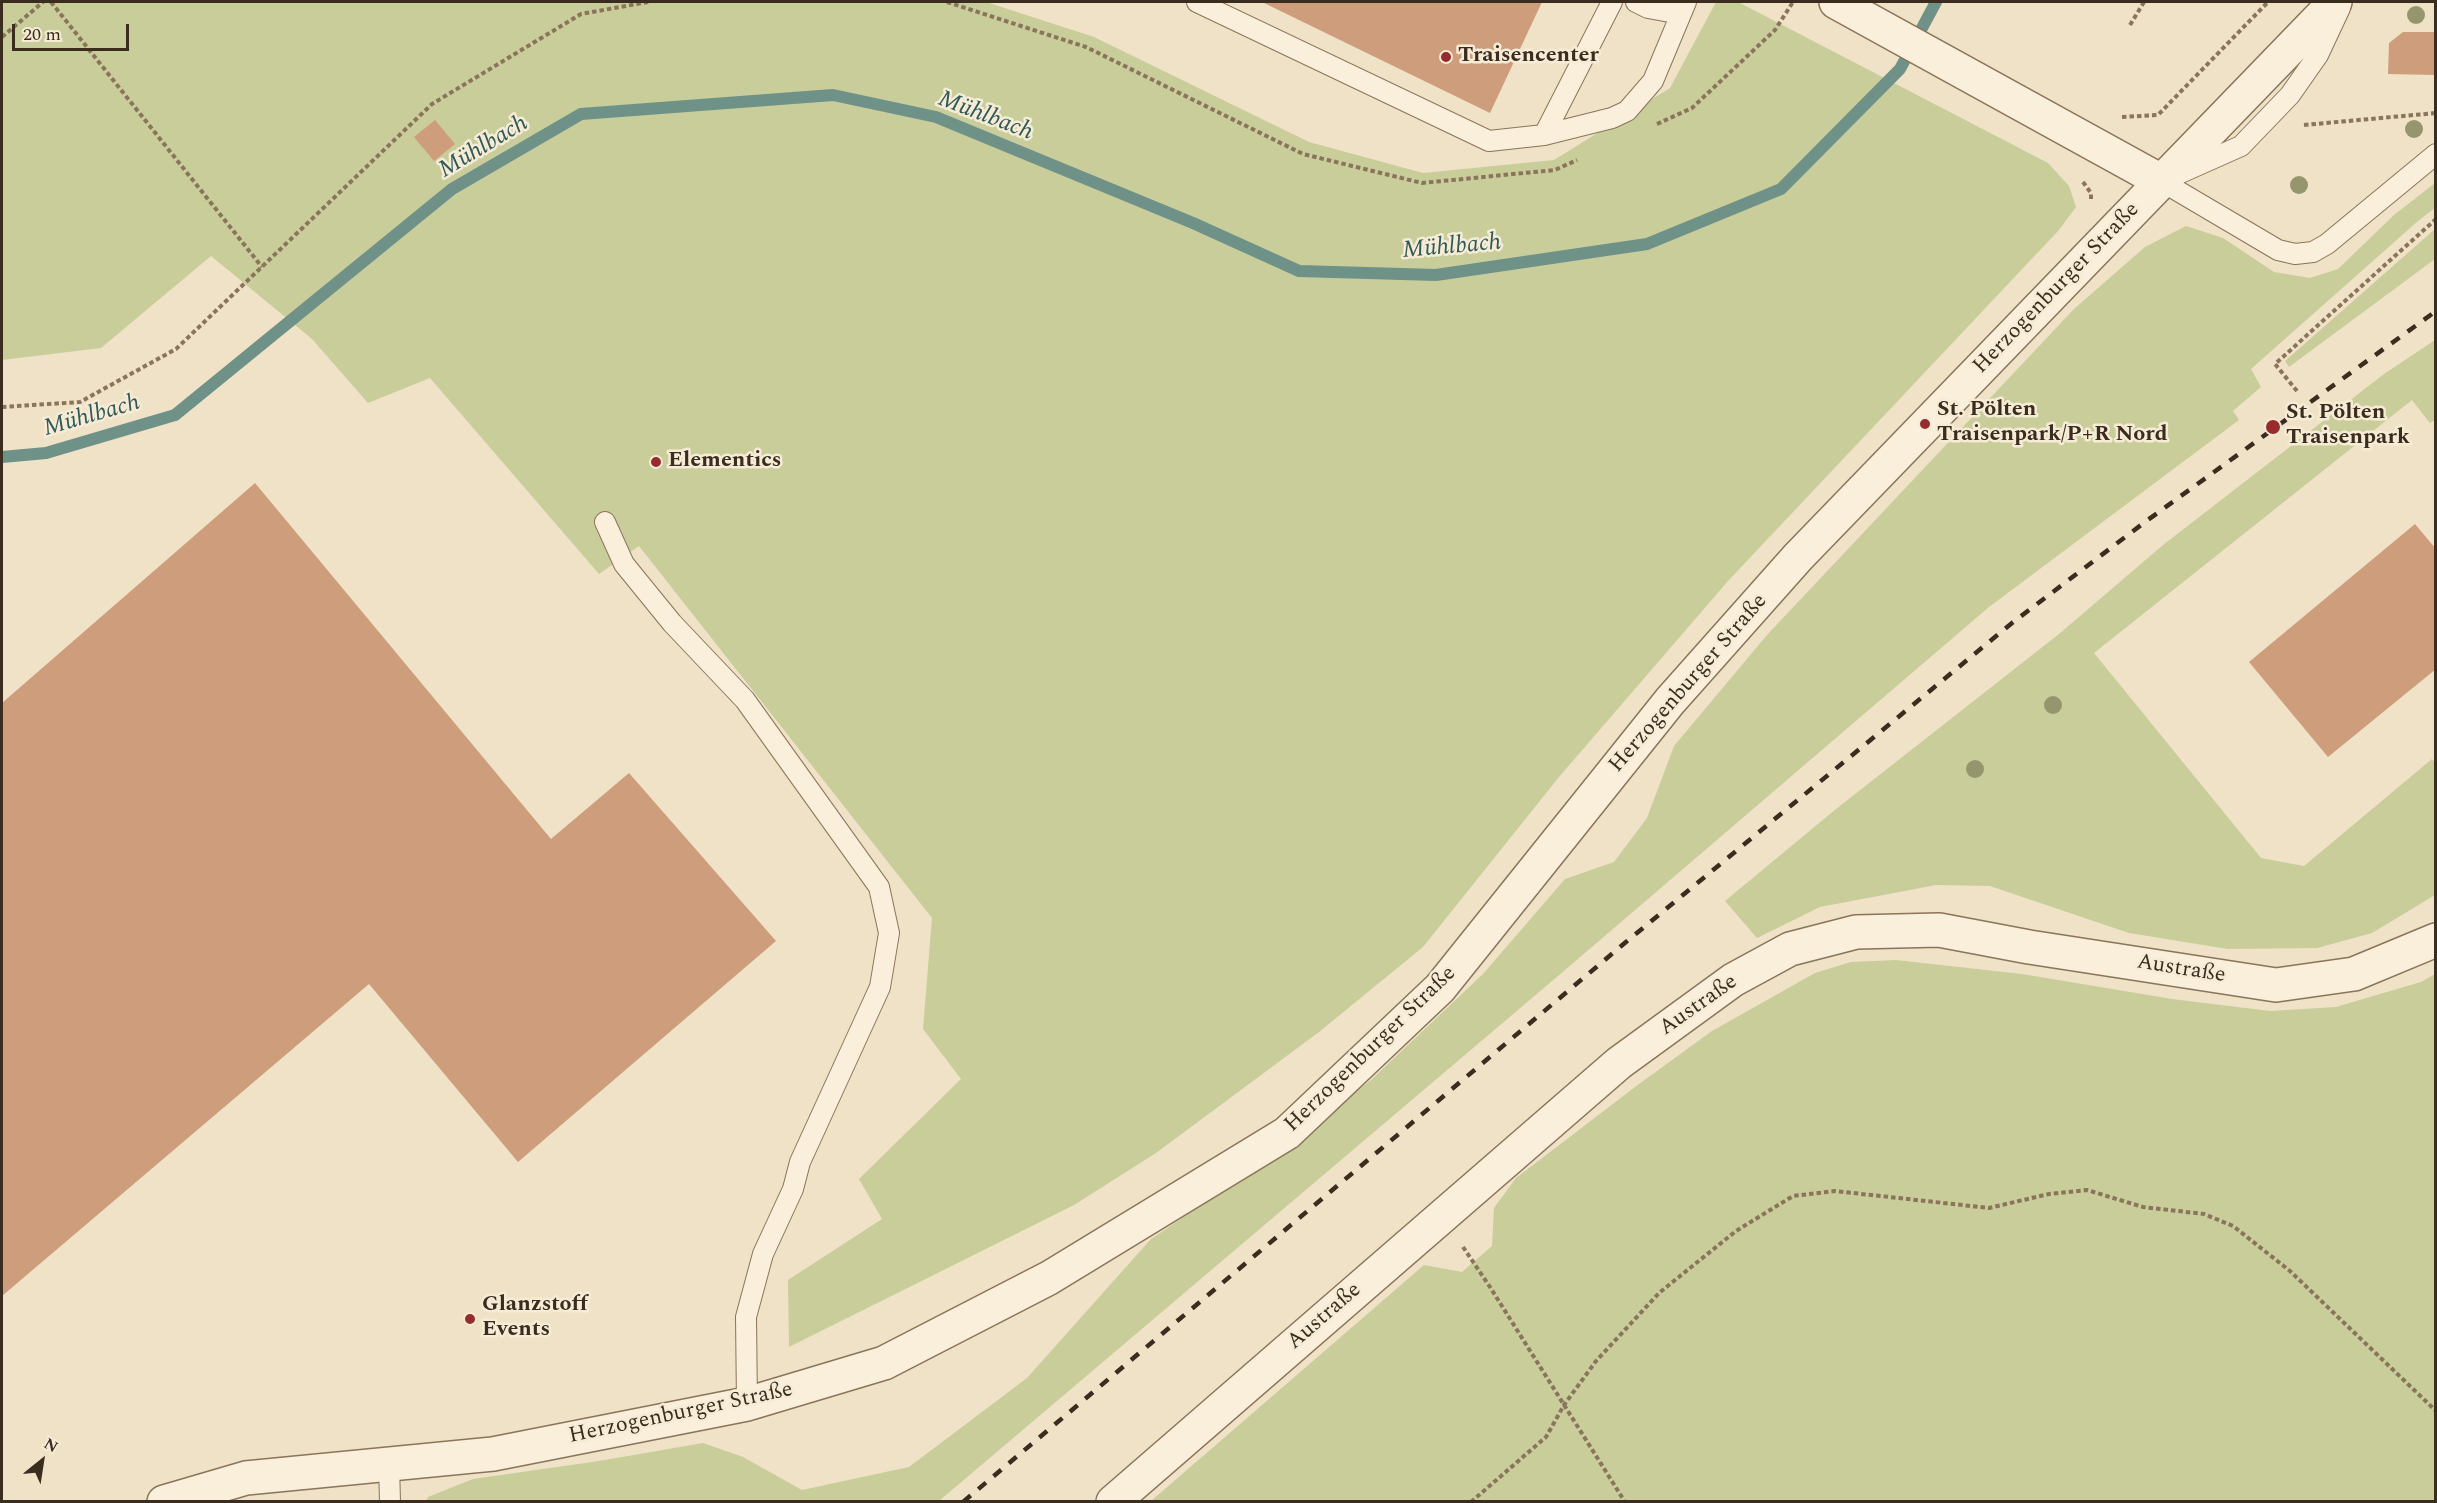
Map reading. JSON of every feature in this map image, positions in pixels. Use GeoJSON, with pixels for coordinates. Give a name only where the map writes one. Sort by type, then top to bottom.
{"type":"FeatureCollection","features":[{"type":"Feature","properties":{"kind":"street"},"geometry":{"type":"LineString","coordinates":[[1836,2],[1962,69],[2161,181]]}},
{"type":"Feature","properties":{"kind":"street","name":"Herzogenburger Straße"},"geometry":{"type":"LineString","coordinates":[[164,1502],[246,1478],[494,1454],[747,1404],[884,1363],[1049,1278],[1287,1133],[1440,988],[1670,701],[1806,549],[2335,2]]}},
{"type":"Feature","properties":{"kind":"street","name":"Austraße"},"geometry":{"type":"LineString","coordinates":[[1113,1502],[1619,1063],[1733,980],[1790,949],[1856,932],[1939,930],[2029,947],[2276,985],[2354,974],[2436,940]]}},
{"type":"Feature","properties":{"kind":"lane"},"geometry":{"type":"LineString","coordinates":[[1197,2],[1490,141],[1544,135],[1612,118],[1628,111],[1653,81],[1686,3]]}},
{"type":"Feature","properties":{"kind":"lane"},"geometry":{"type":"LineString","coordinates":[[1544,135],[1611,2]]}},
{"type":"Feature","properties":{"kind":"lane"},"geometry":{"type":"LineString","coordinates":[[1636,2],[1648,8],[1670,12],[1686,3]]}},
{"type":"Feature","properties":{"kind":"lane"},"geometry":{"type":"LineString","coordinates":[[2161,181],[2241,146],[2290,94],[2318,56],[2343,2]]}},
{"type":"Feature","properties":{"kind":"lane"},"geometry":{"type":"LineString","coordinates":[[2161,181],[2278,250],[2295,254],[2313,252],[2327,244],[2436,154]]}},
{"type":"Feature","properties":{"kind":"lane"},"geometry":{"type":"LineString","coordinates":[[605,522],[624,564],[672,623],[745,700],[879,886],[889,933],[880,987],[800,1162],[793,1190],[763,1254],[746,1317],[747,1404]]}},
{"type":"Feature","properties":{"kind":"lane"},"geometry":{"type":"LineString","coordinates":[[389,1464],[390,1502]]}},
{"type":"Feature","properties":{"kind":"path"},"geometry":{"type":"LineString","coordinates":[[2,37],[43,2]]}},
{"type":"Feature","properties":{"kind":"path"},"geometry":{"type":"LineString","coordinates":[[51,2],[262,267]]}},
{"type":"Feature","properties":{"kind":"path"},"geometry":{"type":"LineString","coordinates":[[2,407],[80,402],[176,349],[432,104],[581,14],[648,2]]}},
{"type":"Feature","properties":{"kind":"path"},"geometry":{"type":"LineString","coordinates":[[2130,25],[2144,2]]}},
{"type":"Feature","properties":{"kind":"path"},"geometry":{"type":"LineString","coordinates":[[2079,135],[2093,111],[2106,117],[2158,115],[2268,2]]}},
{"type":"Feature","properties":{"kind":"path"},"geometry":{"type":"LineString","coordinates":[[2078,177],[2091,193],[2091,210]]}},
{"type":"Feature","properties":{"kind":"path"},"geometry":{"type":"LineString","coordinates":[[2297,391],[2275,363],[2436,219]]}},
{"type":"Feature","properties":{"kind":"path"},"geometry":{"type":"LineString","coordinates":[[1471,1502],[1546,1437],[1564,1405],[1596,1360],[1659,1293],[1736,1231],[1793,1196],[1835,1191],[1989,1208],[2049,1194],[2087,1190],[2143,1207],[2204,1214],[2233,1226],[2290,1271],[2436,1411]]}},
{"type":"Feature","properties":{"kind":"path"},"geometry":{"type":"LineString","coordinates":[[1441,1217],[1490,1287],[1625,1502]]}},
{"type":"Feature","properties":{"kind":"green space"},"geometry":{"type":"Polygon","coordinates":[[[2,2],[986,2],[1094,37],[1309,142],[1423,173],[1554,160],[1670,88],[1716,2],[1738,2],[2048,163],[2069,186],[2076,207],[2059,230],[1728,581],[1559,777],[1423,947],[1319,1032],[1156,1153],[1074,1205],[789,1347],[788,1280],[882,1219],[859,1179],[961,1079],[923,1029],[932,918],[639,546],[599,574],[430,378],[368,403],[312,339],[211,256],[101,348],[2,360],[2,2]]]}},
{"type":"Feature","properties":{"kind":"green space"},"geometry":{"type":"Polygon","coordinates":[[[2435,183],[2435,208],[2251,369],[2261,387],[2233,411],[2239,420],[1989,607],[939,1501],[426,1502],[428,1497],[473,1479],[703,1443],[743,1457],[802,1490],[909,1467],[1027,1378],[1151,1239],[1246,1175],[1371,1080],[1483,974],[1565,879],[1614,862],[1647,818],[1674,746],[1767,635],[2074,309],[2145,247],[2186,226],[2223,238],[2274,272],[2310,278],[2338,269],[2394,215],[2435,183]]]}},
{"type":"Feature","properties":{"kind":"green space"},"geometry":{"type":"Polygon","coordinates":[[[2435,229],[2435,259],[2289,367],[2285,361],[2435,229]]]}},
{"type":"Feature","properties":{"kind":"green space"},"geometry":{"type":"Polygon","coordinates":[[[2435,340],[2435,420],[2430,423],[2412,400],[2094,653],[2261,858],[2304,866],[2432,759],[2436,764],[2435,895],[2372,933],[2317,948],[2228,949],[2129,933],[1990,886],[1936,885],[1820,907],[1757,938],[1725,901],[1836,809],[2059,634],[2163,545],[2384,374],[2435,340]]]}},
{"type":"Feature","properties":{"kind":"green space"},"geometry":{"type":"Polygon","coordinates":[[[1896,960],[2022,974],[2172,999],[2270,1011],[2336,1007],[2421,982],[2435,974],[2435,1501],[1151,1501],[1424,1265],[1462,1272],[1492,1246],[1494,1208],[1516,1178],[1639,1084],[1712,1031],[1815,973],[1851,962],[1896,960]]]}},
{"type":"Feature","properties":{"kind":"building","name":"Traisencenter"},"geometry":{"type":"Polygon","coordinates":[[[1262,2],[1542,2],[1490,113],[1262,2]]]}},
{"type":"Feature","properties":{"kind":"building"},"geometry":{"type":"Polygon","coordinates":[[[2403,32],[2436,32],[2436,75],[2388,74],[2389,43],[2403,32]]]}},
{"type":"Feature","properties":{"kind":"building"},"geometry":{"type":"Polygon","coordinates":[[[435,120],[455,144],[434,161],[414,137],[435,120]]]}},
{"type":"Feature","properties":{"kind":"building"},"geometry":{"type":"Polygon","coordinates":[[[255,483],[551,839],[629,773],[776,941],[518,1162],[369,984],[2,1296],[2,703],[255,483]]]}},
{"type":"Feature","properties":{"kind":"building"},"geometry":{"type":"Polygon","coordinates":[[[2415,524],[2436,549],[2436,669],[2328,757],[2249,662],[2415,524]]]}},
{"type":"Feature","properties":{"kind":"waterway","name":"Mühlbach"},"geometry":{"type":"LineString","coordinates":[[2,457],[46,453],[175,415],[452,189],[581,114],[833,95],[936,117],[1193,223],[1299,271],[1436,275],[1647,244],[1781,189],[1900,69],[1936,2]]}},
{"type":"Feature","properties":{"kind":"railway"},"geometry":{"type":"LineString","coordinates":[[963,1502],[1626,942],[2012,623],[2145,522],[2436,311]]}},
{"type":"Feature","properties":{"kind":"place","name":"Traisencenter"},"geometry":{"type":"Point","coordinates":[1446,57]}},
{"type":"Feature","properties":{"kind":"place","name":"St. Pölten Traisenpark/P+R Nord"},"geometry":{"type":"Point","coordinates":[1925,424]}},
{"type":"Feature","properties":{"kind":"place","name":"St. Pölten Traisenpark"},"geometry":{"type":"Point","coordinates":[2273,427]}},
{"type":"Feature","properties":{"kind":"place","name":"Elementics"},"geometry":{"type":"Point","coordinates":[656,462]}},
{"type":"Feature","properties":{"kind":"place","name":"Glanzstoff Events"},"geometry":{"type":"Point","coordinates":[470,1319]}}]}
